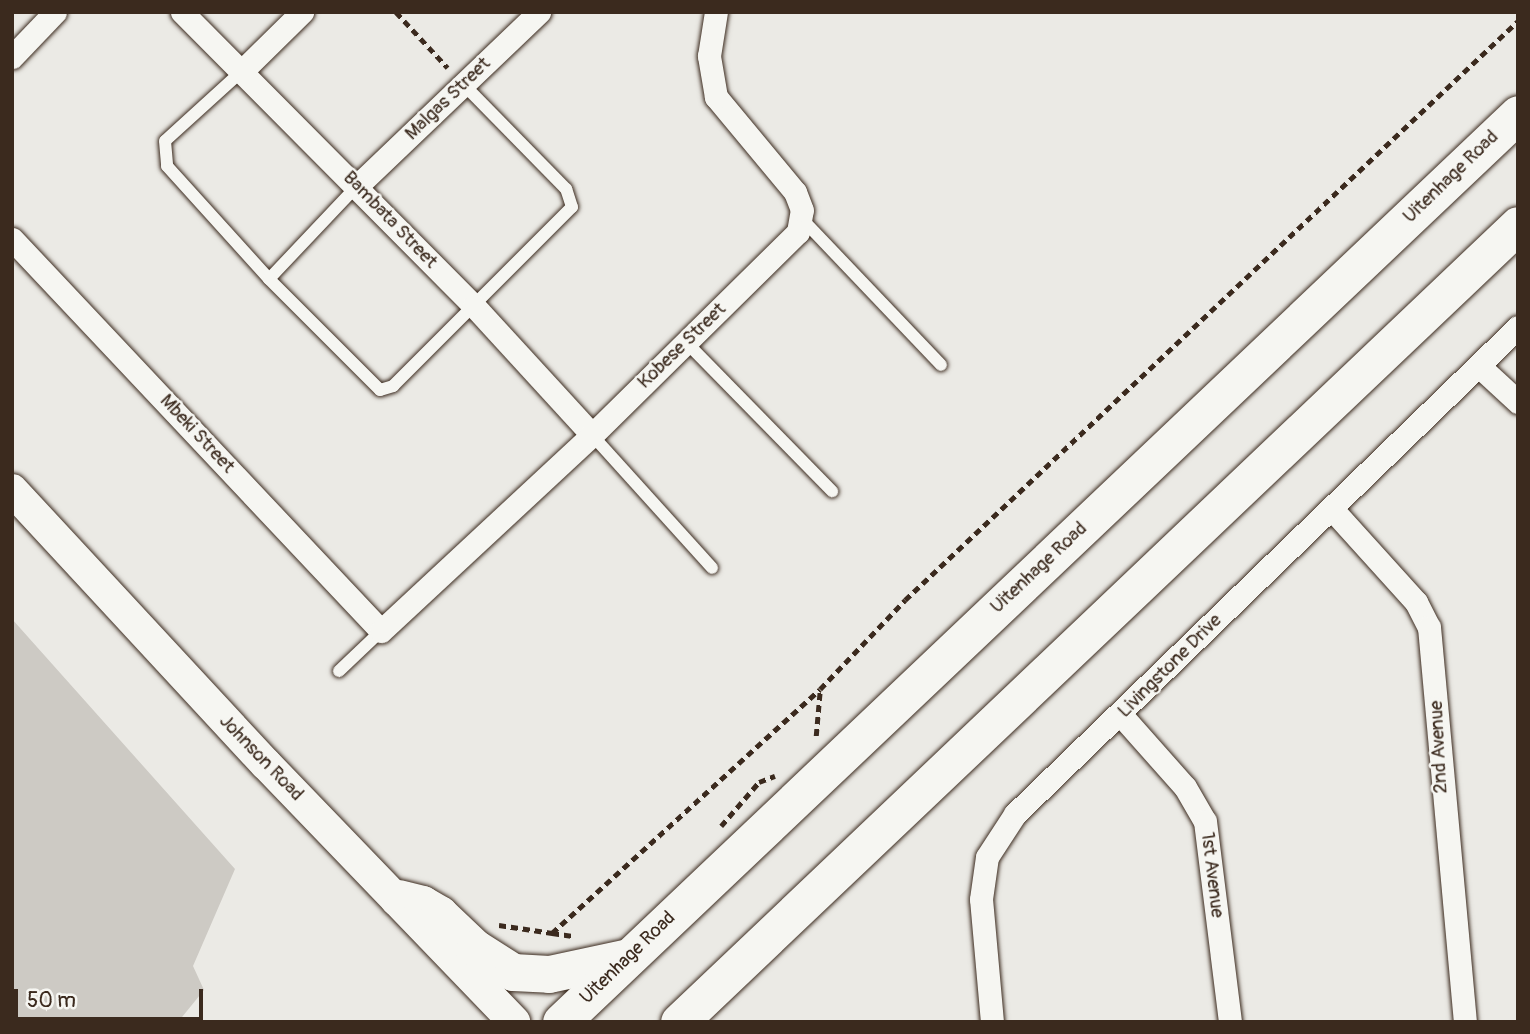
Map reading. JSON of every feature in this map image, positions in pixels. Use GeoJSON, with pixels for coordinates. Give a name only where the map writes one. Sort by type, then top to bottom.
{"type":"FeatureCollection","features":[{"type":"Feature","properties":{"kind":"main road","name":"Uitenhage Road"},"geometry":{"type":"LineString","coordinates":[[561,1022],[1518,114]]}},
{"type":"Feature","properties":{"kind":"main road"},"geometry":{"type":"LineString","coordinates":[[687,1017],[1518,225]]}},
{"type":"Feature","properties":{"kind":"main road"},"geometry":{"type":"LineString","coordinates":[[398,898],[439,914],[475,948],[513,972],[549,974],[628,957]]}},
{"type":"Feature","properties":{"kind":"street"},"geometry":{"type":"LineString","coordinates":[[12,57],[55,12]]}},
{"type":"Feature","properties":{"kind":"street","name":"Bambata Street"},"geometry":{"type":"LineString","coordinates":[[182,12],[243,70],[474,306],[592,435]]}},
{"type":"Feature","properties":{"kind":"street"},"geometry":{"type":"LineString","coordinates":[[243,70],[302,12]]}},
{"type":"Feature","properties":{"kind":"street","name":"Malgas Street"},"geometry":{"type":"LineString","coordinates":[[357,186],[539,12]]}},
{"type":"Feature","properties":{"kind":"street"},"geometry":{"type":"LineString","coordinates":[[716,12],[709,56],[716,97],[795,192],[803,220]]}},
{"type":"Feature","properties":{"kind":"street","name":"Kobese Street"},"geometry":{"type":"LineString","coordinates":[[381,631],[592,435],[792,240],[803,220]]}},
{"type":"Feature","properties":{"kind":"street","name":"Mbeki Street"},"geometry":{"type":"LineString","coordinates":[[12,239],[381,631]]}},
{"type":"Feature","properties":{"kind":"street","name":"Livingstone Drive"},"geometry":{"type":"LineString","coordinates":[[992,1022],[981,921],[988,857],[1015,814],[1121,715],[1518,327]]}},
{"type":"Feature","properties":{"kind":"street"},"geometry":{"type":"LineString","coordinates":[[1479,366],[1518,402]]}},
{"type":"Feature","properties":{"kind":"street","name":"Johnson Road"},"geometry":{"type":"LineString","coordinates":[[12,490],[266,764],[398,898],[514,1022]]}},
{"type":"Feature","properties":{"kind":"street","name":"2nd Avenue"},"geometry":{"type":"LineString","coordinates":[[1331,508],[1416,602],[1429,627],[1465,1022]]}},
{"type":"Feature","properties":{"kind":"street","name":"1st Avenue"},"geometry":{"type":"LineString","coordinates":[[1121,715],[1185,787],[1205,821],[1230,1022]]}},
{"type":"Feature","properties":{"kind":"lane"},"geometry":{"type":"LineString","coordinates":[[243,70],[165,141],[163,157],[177,178],[270,279],[380,390],[393,386],[564,220],[572,201],[552,174],[463,85]]}},
{"type":"Feature","properties":{"kind":"lane"},"geometry":{"type":"LineString","coordinates":[[270,279],[357,186]]}},
{"type":"Feature","properties":{"kind":"lane"},"geometry":{"type":"LineString","coordinates":[[803,220],[941,365]]}},
{"type":"Feature","properties":{"kind":"lane"},"geometry":{"type":"LineString","coordinates":[[686,342],[832,491]]}},
{"type":"Feature","properties":{"kind":"lane"},"geometry":{"type":"LineString","coordinates":[[592,435],[712,568]]}},
{"type":"Feature","properties":{"kind":"lane"},"geometry":{"type":"LineString","coordinates":[[339,671],[381,631]]}},
{"type":"Feature","properties":{"kind":"path"},"geometry":{"type":"LineString","coordinates":[[396,12],[463,85]]}},
{"type":"Feature","properties":{"kind":"path"},"geometry":{"type":"LineString","coordinates":[[485,923],[552,933],[820,689],[905,600],[1518,21]]}},
{"type":"Feature","properties":{"kind":"shaded area"},"geometry":{"type":"Polygon","coordinates":[[[12,619],[235,869],[193,966],[204,990],[178,1022],[12,1022],[12,619]]]}}]}
